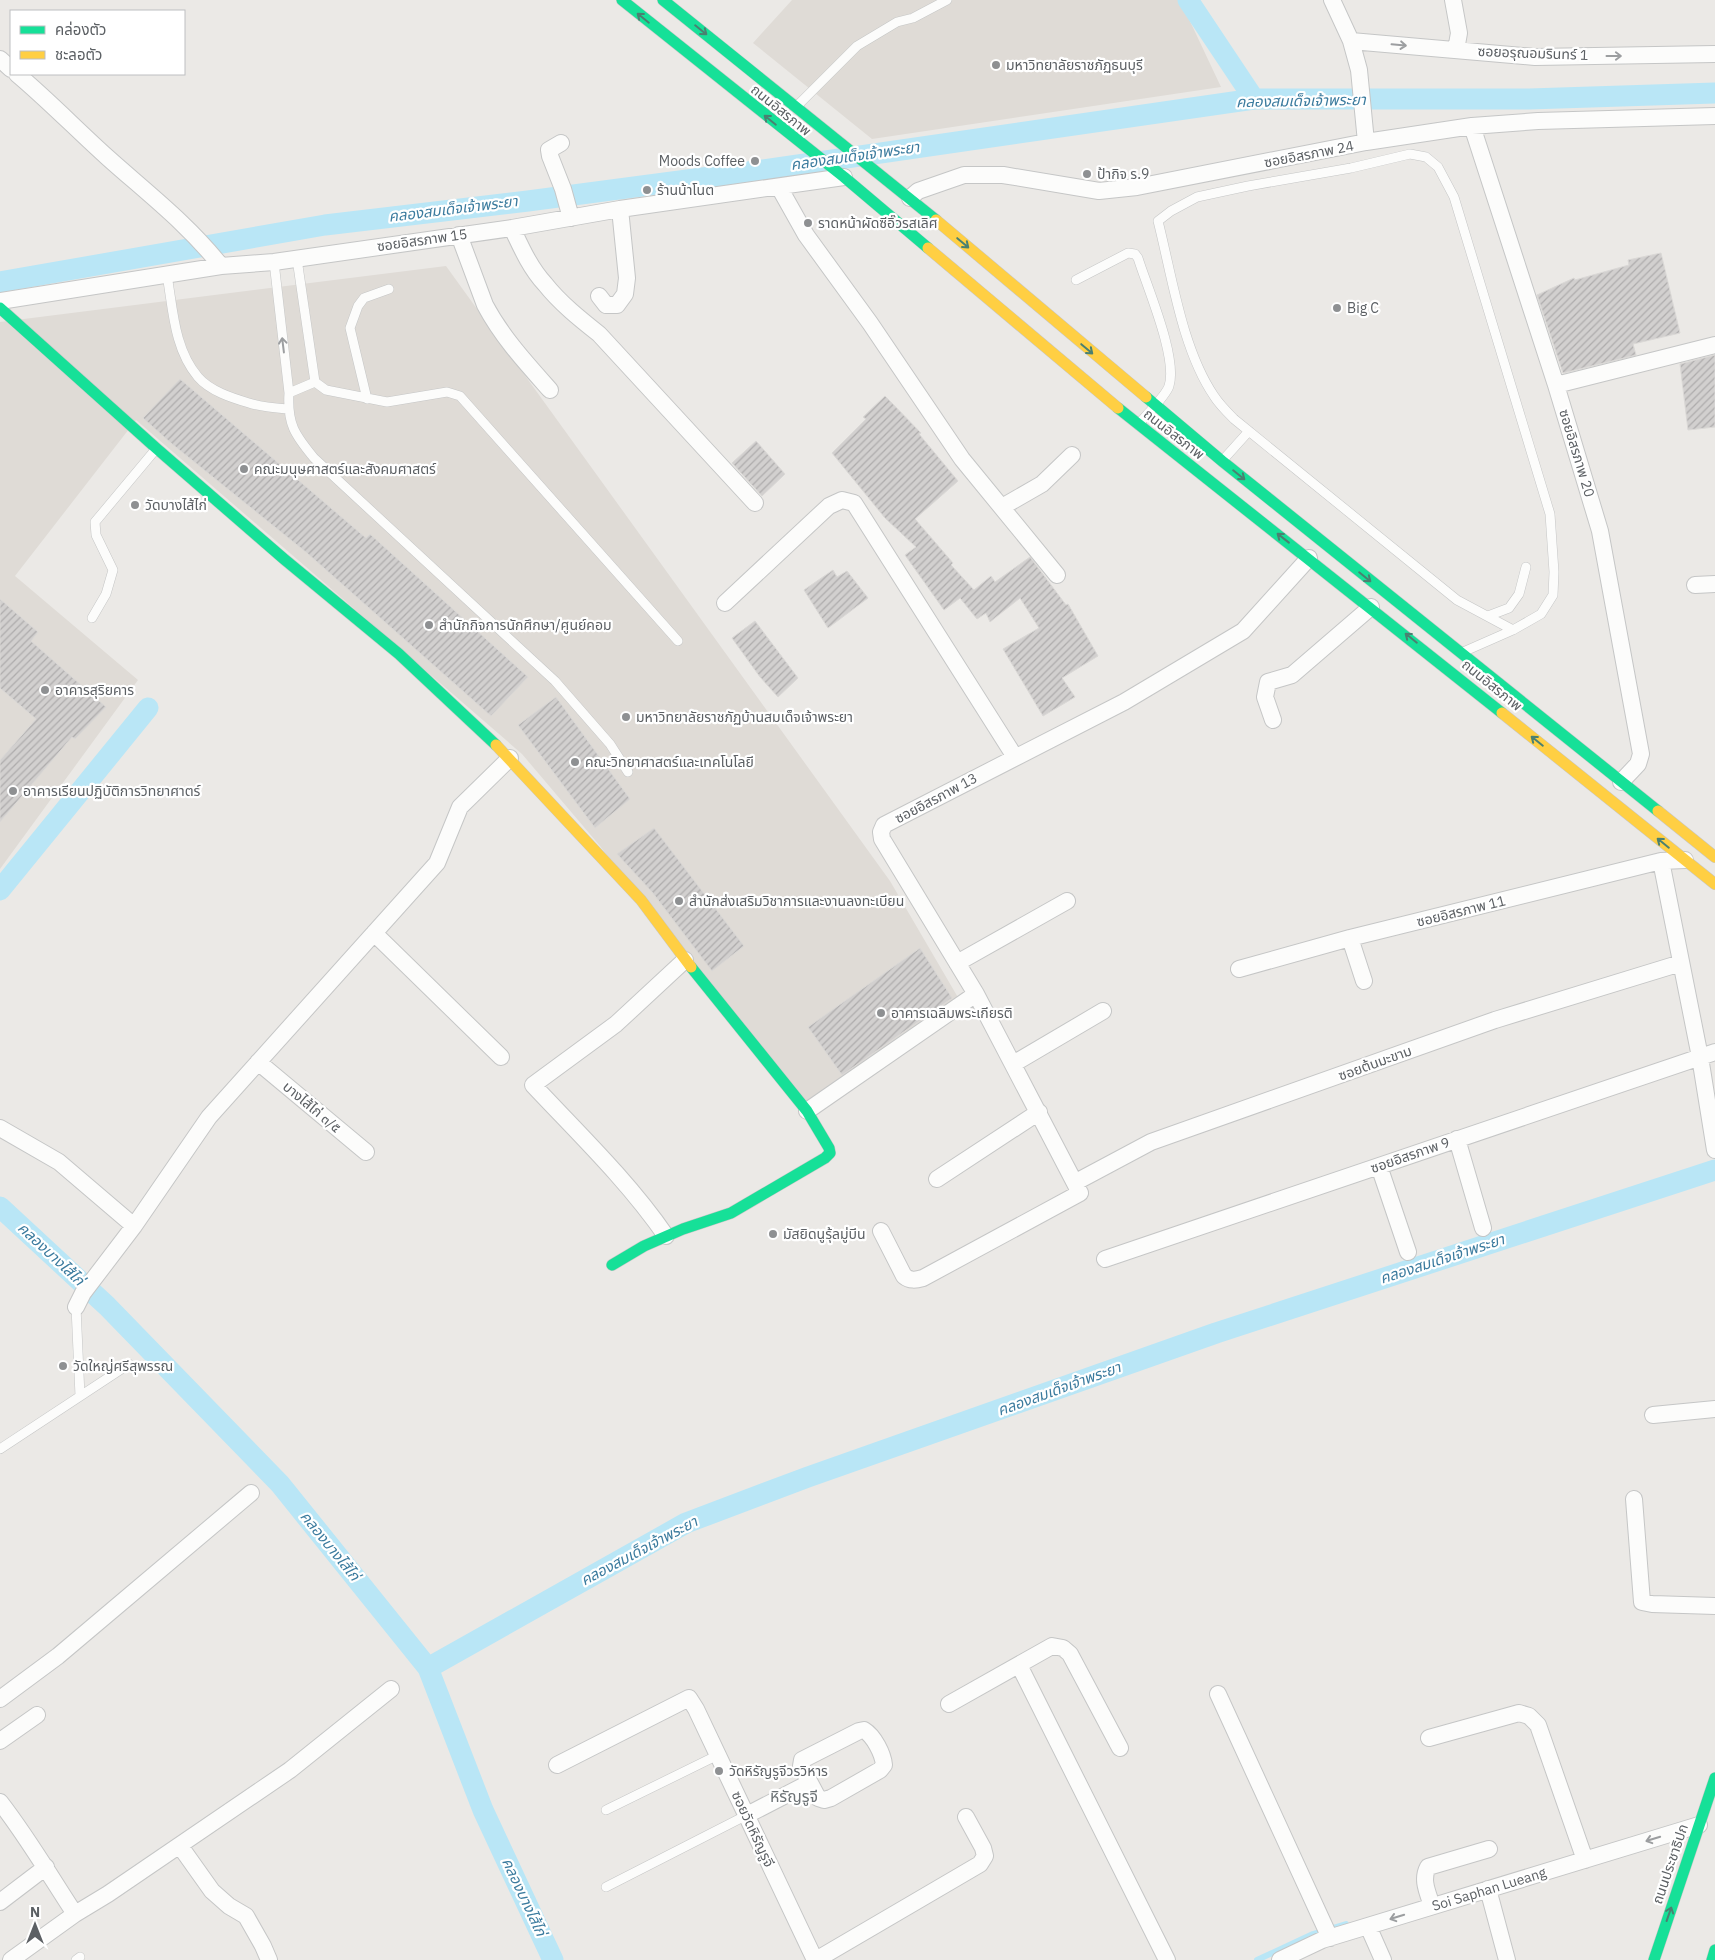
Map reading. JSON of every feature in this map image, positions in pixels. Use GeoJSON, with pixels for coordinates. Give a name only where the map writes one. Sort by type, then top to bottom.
{"type":"FeatureCollection","features":[{"type":"Feature","properties":{"kind":"main road","name":"ถนนอิสรภาพ"},"geometry":{"type":"LineString","coordinates":[[622,0],[844,177],[1138,425],[1372,607],[1715,884]]}},
{"type":"Feature","properties":{"kind":"main road"},"geometry":{"type":"LineString","coordinates":[[663,0],[910,198],[1154,406],[1460,654],[1715,857]]}},
{"type":"Feature","properties":{"kind":"main road"},"geometry":{"type":"LineString","coordinates":[[0,308],[156,448],[284,559],[399,654],[510,758],[641,900],[685,960],[807,1111],[829,1148],[830,1153],[825,1158],[731,1213],[666,1236],[644,1246],[612,1265]]}},
{"type":"Feature","properties":{"kind":"main road","name":"ถนนประชาธิปก"},"geometry":{"type":"LineString","coordinates":[[1654,1960],[1715,1778]]}},
{"type":"Feature","properties":{"kind":"main road"},"geometry":{"type":"LineString","coordinates":[[1712,1960],[1715,1950]]}},
{"type":"Feature","properties":{"kind":"street"},"geometry":{"type":"LineString","coordinates":[[1332,0],[1350,40],[1359,70],[1366,142]]}},
{"type":"Feature","properties":{"kind":"street"},"geometry":{"type":"LineString","coordinates":[[1453,0],[1459,33],[1456,50]]}},
{"type":"Feature","properties":{"kind":"street","name":"ซอยอรุณอมรินทร์ 1"},"geometry":{"type":"LineString","coordinates":[[1350,40],[1535,56],[1715,54]]}},
{"type":"Feature","properties":{"kind":"street"},"geometry":{"type":"LineString","coordinates":[[0,60],[10,68]]}},
{"type":"Feature","properties":{"kind":"street"},"geometry":{"type":"LineString","coordinates":[[18,75],[196,237],[221,266]]}},
{"type":"Feature","properties":{"kind":"street","name":"ซอยอิสรภาพ 24"},"geometry":{"type":"LineString","coordinates":[[910,198],[918,190],[964,175],[1002,175],[1099,191],[1137,188],[1366,142],[1472,126],[1538,121],[1715,116]]}},
{"type":"Feature","properties":{"kind":"street","name":"ซอยอิสรภาพ 20"},"geometry":{"type":"LineString","coordinates":[[1472,126],[1556,385],[1600,531],[1641,754],[1638,764],[1621,782]]}},
{"type":"Feature","properties":{"kind":"street"},"geometry":{"type":"LineString","coordinates":[[561,143],[549,150],[567,203]]}},
{"type":"Feature","properties":{"kind":"street","name":"ซอยอิสรภาพ 15"},"geometry":{"type":"LineString","coordinates":[[0,301],[221,266],[297,259],[512,228],[567,203],[620,208],[844,177]]}},
{"type":"Feature","properties":{"kind":"street"},"geometry":{"type":"LineString","coordinates":[[779,187],[806,235],[870,323],[962,459],[1057,575]]}},
{"type":"Feature","properties":{"kind":"street"},"geometry":{"type":"LineString","coordinates":[[600,296],[606,305],[617,305],[625,294],[627,278],[620,208]]}},
{"type":"Feature","properties":{"kind":"street"},"geometry":{"type":"LineString","coordinates":[[512,228],[525,256],[544,284],[599,334],[755,503]]}},
{"type":"Feature","properties":{"kind":"street"},"geometry":{"type":"LineString","coordinates":[[459,235],[490,315],[508,343],[550,390]]}},
{"type":"Feature","properties":{"kind":"street"},"geometry":{"type":"LineString","coordinates":[[1556,385],[1715,345]]}},
{"type":"Feature","properties":{"kind":"street"},"geometry":{"type":"LineString","coordinates":[[1002,507],[1042,484],[1072,455]]}},
{"type":"Feature","properties":{"kind":"street"},"geometry":{"type":"LineString","coordinates":[[725,603],[829,506],[842,500],[854,503],[1015,757]]}},
{"type":"Feature","properties":{"kind":"street","name":"ซอยอิสรภาพ 13"},"geometry":{"type":"LineString","coordinates":[[1078,1187],[976,994],[882,839],[881,832],[884,826],[1124,702],[1243,631],[1309,558]]}},
{"type":"Feature","properties":{"kind":"street"},"geometry":{"type":"LineString","coordinates":[[1695,585],[1715,584]]}},
{"type":"Feature","properties":{"kind":"street"},"geometry":{"type":"LineString","coordinates":[[1273,720],[1265,697],[1268,682],[1292,675],[1372,607]]}},
{"type":"Feature","properties":{"kind":"street"},"geometry":{"type":"LineString","coordinates":[[83,1294],[134,1226],[209,1117],[437,863],[460,807],[510,758]]}},
{"type":"Feature","properties":{"kind":"street","name":"ซอยอิสรภาพ 11"},"geometry":{"type":"LineString","coordinates":[[1239,969],[1350,938],[1661,862],[1685,860]]}},
{"type":"Feature","properties":{"kind":"street"},"geometry":{"type":"LineString","coordinates":[[1661,862],[1681,963],[1708,1055],[1715,1150]]}},
{"type":"Feature","properties":{"kind":"street"},"geometry":{"type":"LineString","coordinates":[[957,963],[1067,901]]}},
{"type":"Feature","properties":{"kind":"street"},"geometry":{"type":"LineString","coordinates":[[374,933],[501,1057]]}},
{"type":"Feature","properties":{"kind":"street"},"geometry":{"type":"LineString","coordinates":[[1350,938],[1364,981]]}},
{"type":"Feature","properties":{"kind":"street"},"geometry":{"type":"LineString","coordinates":[[666,1236],[593,1148],[533,1085],[616,1024],[685,960]]}},
{"type":"Feature","properties":{"kind":"street","name":"ซอยต้นมะขาม"},"geometry":{"type":"LineString","coordinates":[[881,1231],[904,1276],[910,1280],[923,1278],[1151,1142],[1495,1020],[1681,963]]}},
{"type":"Feature","properties":{"kind":"street"},"geometry":{"type":"LineString","coordinates":[[807,1111],[976,994]]}},
{"type":"Feature","properties":{"kind":"street"},"geometry":{"type":"LineString","coordinates":[[1014,1064],[1103,1011]]}},
{"type":"Feature","properties":{"kind":"street","name":"ซอยอิสรภาพ 9"},"geometry":{"type":"LineString","coordinates":[[1105,1258],[1708,1055]]}},
{"type":"Feature","properties":{"kind":"street","name":"บางไส้ไก่ ๓/๕"},"geometry":{"type":"LineString","coordinates":[[258,1062],[366,1152]]}},
{"type":"Feature","properties":{"kind":"street"},"geometry":{"type":"LineString","coordinates":[[937,1179],[1039,1112]]}},
{"type":"Feature","properties":{"kind":"street"},"geometry":{"type":"LineString","coordinates":[[0,1128],[59,1162],[134,1226]]}},
{"type":"Feature","properties":{"kind":"street"},"geometry":{"type":"LineString","coordinates":[[1457,1139],[1483,1228]]}},
{"type":"Feature","properties":{"kind":"street"},"geometry":{"type":"LineString","coordinates":[[1379,1166],[1408,1252]]}},
{"type":"Feature","properties":{"kind":"street"},"geometry":{"type":"LineString","coordinates":[[1654,1415],[1715,1409]]}},
{"type":"Feature","properties":{"kind":"street"},"geometry":{"type":"LineString","coordinates":[[0,1700],[58,1656],[251,1493]]}},
{"type":"Feature","properties":{"kind":"street"},"geometry":{"type":"LineString","coordinates":[[1634,1499],[1642,1602],[1715,1606]]}},
{"type":"Feature","properties":{"kind":"street"},"geometry":{"type":"LineString","coordinates":[[949,1704],[1052,1646],[1063,1648],[1070,1654],[1120,1748]]}},
{"type":"Feature","properties":{"kind":"street"},"geometry":{"type":"LineString","coordinates":[[1020,1665],[1167,1960]]}},
{"type":"Feature","properties":{"kind":"street"},"geometry":{"type":"LineString","coordinates":[[11,1960],[75,1914],[180,1846],[290,1770],[391,1690]]}},
{"type":"Feature","properties":{"kind":"street"},"geometry":{"type":"LineString","coordinates":[[1218,1694],[1330,1938]]}},
{"type":"Feature","properties":{"kind":"street","name":"ซอยวัดหิรัญรูจี"},"geometry":{"type":"LineString","coordinates":[[557,1765],[689,1698],[816,1960]]}},
{"type":"Feature","properties":{"kind":"street"},"geometry":{"type":"LineString","coordinates":[[1429,1738],[1519,1713],[1529,1716],[1538,1725],[1585,1860]]}},
{"type":"Feature","properties":{"kind":"street"},"geometry":{"type":"LineString","coordinates":[[0,1741],[38,1715]]}},
{"type":"Feature","properties":{"kind":"street"},"geometry":{"type":"LineString","coordinates":[[864,1730],[870,1734],[884,1758],[884,1765],[880,1770],[831,1798],[824,1800],[818,1798],[809,1783],[802,1766],[802,1760],[859,1731],[864,1730]]}},
{"type":"Feature","properties":{"kind":"street"},"geometry":{"type":"LineString","coordinates":[[747,1815],[809,1783]]}},
{"type":"Feature","properties":{"kind":"street"},"geometry":{"type":"LineString","coordinates":[[0,1802],[21,1829],[75,1914]]}},
{"type":"Feature","properties":{"kind":"street"},"geometry":{"type":"LineString","coordinates":[[816,1960],[980,1864],[985,1856],[983,1848],[966,1817]]}},
{"type":"Feature","properties":{"kind":"street","name":"Soi Saphan Lueang"},"geometry":{"type":"LineString","coordinates":[[1280,1960],[1314,1953],[1330,1938],[1699,1824]]}},
{"type":"Feature","properties":{"kind":"street"},"geometry":{"type":"LineString","coordinates":[[180,1846],[212,1891],[229,1906],[246,1916],[269,1960]]}},
{"type":"Feature","properties":{"kind":"street"},"geometry":{"type":"LineString","coordinates":[[1432,1906],[1424,1874],[1428,1867],[1489,1849]]}},
{"type":"Feature","properties":{"kind":"street"},"geometry":{"type":"LineString","coordinates":[[0,1902],[46,1867]]}},
{"type":"Feature","properties":{"kind":"street"},"geometry":{"type":"LineString","coordinates":[[1488,1889],[1507,1960]]}},
{"type":"Feature","properties":{"kind":"street"},"geometry":{"type":"LineString","coordinates":[[1368,1926],[1383,1960]]}},
{"type":"Feature","properties":{"kind":"lane"},"geometry":{"type":"LineString","coordinates":[[797,106],[857,46],[897,22],[913,18],[947,0]]}},
{"type":"Feature","properties":{"kind":"lane"},"geometry":{"type":"LineString","coordinates":[[1460,654],[1514,630],[1541,614],[1553,595],[1554,572],[1550,514],[1454,197],[1438,167],[1426,157],[1410,154],[1350,168],[1197,197],[1171,211],[1158,221],[1184,326],[1198,368],[1214,397],[1249,432],[1457,600],[1514,630]]}},
{"type":"Feature","properties":{"kind":"lane"},"geometry":{"type":"LineString","coordinates":[[1076,280],[1128,253],[1135,254],[1166,341],[1170,358],[1169,386],[1138,425]]}},
{"type":"Feature","properties":{"kind":"lane"},"geometry":{"type":"LineString","coordinates":[[297,259],[316,382],[326,390],[387,402],[447,392],[460,396],[678,641]]}},
{"type":"Feature","properties":{"kind":"lane"},"geometry":{"type":"LineString","coordinates":[[274,262],[289,394],[288,409],[295,434],[314,458],[555,681],[610,744],[628,772]]}},
{"type":"Feature","properties":{"kind":"lane"},"geometry":{"type":"LineString","coordinates":[[167,275],[177,334],[184,354],[199,378],[218,392],[251,404],[288,409]]}},
{"type":"Feature","properties":{"kind":"lane"},"geometry":{"type":"LineString","coordinates":[[367,399],[350,328],[358,306],[364,298],[390,289]]}},
{"type":"Feature","properties":{"kind":"lane"},"geometry":{"type":"LineString","coordinates":[[289,394],[316,382]]}},
{"type":"Feature","properties":{"kind":"lane"},"geometry":{"type":"LineString","coordinates":[[1222,461],[1249,432]]}},
{"type":"Feature","properties":{"kind":"lane"},"geometry":{"type":"LineString","coordinates":[[92,618],[106,594],[113,570],[96,535],[94,522],[156,448]]}},
{"type":"Feature","properties":{"kind":"lane"},"geometry":{"type":"LineString","coordinates":[[1488,616],[1510,608],[1519,594],[1526,567]]}},
{"type":"Feature","properties":{"kind":"lane"},"geometry":{"type":"LineString","coordinates":[[80,1396],[83,1294]]}},
{"type":"Feature","properties":{"kind":"lane"},"geometry":{"type":"LineString","coordinates":[[0,1449],[129,1364]]}},
{"type":"Feature","properties":{"kind":"lane"},"geometry":{"type":"LineString","coordinates":[[606,1810],[718,1755]]}},
{"type":"Feature","properties":{"kind":"lane"},"geometry":{"type":"LineString","coordinates":[[606,1887],[747,1815]]}},
{"type":"Feature","properties":{"kind":"shaded area","name":"มหาวิทยาลัยราชภัฏธนบุรี"},"geometry":{"type":"Polygon","coordinates":[[[792,0],[1180,0],[1221,87],[872,139],[753,43],[792,0]]]}},
{"type":"Feature","properties":{"kind":"shaded area","name":"มหาวิทยาลัยราชภัฏบ้านสมเด็จเจ้าพระยา"},"geometry":{"type":"Polygon","coordinates":[[[446,266],[890,881],[963,1006],[803,1113],[600,846],[522,754],[136,420],[15,576],[138,680],[0,869],[0,322],[446,266]]]}},
{"type":"Feature","properties":{"kind":"building"},"geometry":{"type":"Polygon","coordinates":[[[1661,253],[1680,333],[1633,344],[1636,355],[1563,373],[1537,295],[1574,278],[1575,280],[1629,265],[1628,260],[1661,253]]]}},
{"type":"Feature","properties":{"kind":"building"},"geometry":{"type":"Polygon","coordinates":[[[1715,355],[1715,427],[1688,430],[1680,364],[1715,355]]]}},
{"type":"Feature","properties":{"kind":"building"},"geometry":{"type":"Polygon","coordinates":[[[180,379],[366,538],[370,534],[528,677],[491,716],[307,553],[172,444],[143,418],[180,379]]]}},
{"type":"Feature","properties":{"kind":"building"},"geometry":{"type":"Polygon","coordinates":[[[885,396],[921,433],[919,434],[958,481],[915,519],[953,563],[951,565],[974,590],[991,576],[995,582],[1030,557],[1066,605],[1068,604],[1098,656],[1062,678],[1075,697],[1043,716],[1003,649],[1039,628],[1020,598],[990,622],[986,613],[977,619],[960,598],[944,610],[905,555],[916,547],[885,518],[832,453],[866,419],[863,417],[885,396]]]}},
{"type":"Feature","properties":{"kind":"building"},"geometry":{"type":"Polygon","coordinates":[[[756,441],[785,474],[762,496],[732,463],[756,441]]]}},
{"type":"Feature","properties":{"kind":"building"},"geometry":{"type":"Polygon","coordinates":[[[833,570],[837,577],[847,571],[868,598],[828,628],[804,590],[833,570]]]}},
{"type":"Feature","properties":{"kind":"building"},"geometry":{"type":"Polygon","coordinates":[[[0,599],[38,632],[31,641],[106,707],[75,739],[72,737],[0,822],[0,760],[36,719],[0,688],[0,599]]]}},
{"type":"Feature","properties":{"kind":"building"},"geometry":{"type":"Polygon","coordinates":[[[755,621],[798,678],[778,697],[760,677],[732,638],[755,621]]]}},
{"type":"Feature","properties":{"kind":"building","name":"คณะวิทยาศาสตร์และเทคโนโลยี"},"geometry":{"type":"Polygon","coordinates":[[[556,697],[630,799],[595,828],[518,725],[556,697]]]}},
{"type":"Feature","properties":{"kind":"building","name":"สำนักส่งเสริมวิชาการและงานลงทะเบียน"},"geometry":{"type":"Polygon","coordinates":[[[654,828],[744,946],[712,971],[652,892],[617,854],[654,828]]]}},
{"type":"Feature","properties":{"kind":"building","name":"อาคารเฉลิมพระเกียรติ"},"geometry":{"type":"Polygon","coordinates":[[[920,948],[952,998],[842,1075],[808,1027],[920,948]]]}},
{"type":"Feature","properties":{"kind":"waterway"},"geometry":{"type":"LineString","coordinates":[[1188,0],[1254,99]]}},
{"type":"Feature","properties":{"kind":"waterway","name":"คลองสมเด็จเจ้าพระยา"},"geometry":{"type":"LineString","coordinates":[[0,282],[325,225],[763,170],[1254,99],[1529,99],[1715,93]]}},
{"type":"Feature","properties":{"kind":"waterway"},"geometry":{"type":"LineString","coordinates":[[0,890],[148,708]]}},
{"type":"Feature","properties":{"kind":"waterway","name":"คลองสมเด็จเจ้าพระยา"},"geometry":{"type":"LineString","coordinates":[[428,1668],[686,1523],[808,1477],[1216,1333],[1715,1170]]}},
{"type":"Feature","properties":{"kind":"waterway","name":"คลองบางไส้ไก่"},"geometry":{"type":"LineString","coordinates":[[0,1207],[107,1306],[280,1484],[428,1668],[483,1810],[553,1960]]}},
{"type":"Feature","properties":{"kind":"waterway"},"geometry":{"type":"LineString","coordinates":[[1257,1960],[1313,1934],[1346,1924]]}},
{"type":"Feature","properties":{"kind":"traffic: fast"},"geometry":{"type":"LineString","coordinates":[[622,0],[844,177],[928,248]]}},
{"type":"Feature","properties":{"kind":"traffic: fast"},"geometry":{"type":"LineString","coordinates":[[663,0],[936,220]]}},
{"type":"Feature","properties":{"kind":"traffic: fast"},"geometry":{"type":"LineString","coordinates":[[0,308],[156,448],[284,559],[399,654],[496,745]]}},
{"type":"Feature","properties":{"kind":"traffic: fast"},"geometry":{"type":"LineString","coordinates":[[1146,397],[1222,461],[1658,811]]}},
{"type":"Feature","properties":{"kind":"traffic: fast"},"geometry":{"type":"LineString","coordinates":[[1118,408],[1502,713]]}},
{"type":"Feature","properties":{"kind":"traffic: fast"},"geometry":{"type":"LineString","coordinates":[[612,1265],[644,1246],[683,1229],[731,1213],[825,1158],[830,1153],[829,1148],[807,1111],[691,967]]}},
{"type":"Feature","properties":{"kind":"traffic: fast"},"geometry":{"type":"LineString","coordinates":[[1654,1960],[1715,1778]]}},
{"type":"Feature","properties":{"kind":"traffic: fast"},"geometry":{"type":"LineString","coordinates":[[1712,1960],[1715,1950]]}},
{"type":"Feature","properties":{"kind":"traffic: slow"},"geometry":{"type":"LineString","coordinates":[[936,220],[1146,397]]}},
{"type":"Feature","properties":{"kind":"traffic: slow"},"geometry":{"type":"LineString","coordinates":[[928,248],[1118,408]]}},
{"type":"Feature","properties":{"kind":"traffic: slow"},"geometry":{"type":"LineString","coordinates":[[1502,713],[1715,884]]}},
{"type":"Feature","properties":{"kind":"traffic: slow"},"geometry":{"type":"LineString","coordinates":[[496,745],[641,900],[691,967]]}},
{"type":"Feature","properties":{"kind":"traffic: slow"},"geometry":{"type":"LineString","coordinates":[[1658,811],[1715,857]]}},
{"type":"Feature","properties":{"kind":"place","name":"มหาวิทยาลัยราชภัฏธนบุรี"},"geometry":{"type":"Point","coordinates":[996,65]}},
{"type":"Feature","properties":{"kind":"place","name":"Moods Coffee"},"geometry":{"type":"Point","coordinates":[755,161]}},
{"type":"Feature","properties":{"kind":"place","name":"ป้ากิจ ร.9"},"geometry":{"type":"Point","coordinates":[1087,174]}},
{"type":"Feature","properties":{"kind":"place","name":"ร้านน้าโนต"},"geometry":{"type":"Point","coordinates":[647,190]}},
{"type":"Feature","properties":{"kind":"place","name":"ราดหน้าผัดซีอิ๊วรสเลิศ"},"geometry":{"type":"Point","coordinates":[808,223]}},
{"type":"Feature","properties":{"kind":"place","name":"Big C"},"geometry":{"type":"Point","coordinates":[1337,308]}},
{"type":"Feature","properties":{"kind":"place","name":"คณะมนุษศาสตร์และสังคมศาสตร์"},"geometry":{"type":"Point","coordinates":[244,469]}},
{"type":"Feature","properties":{"kind":"place","name":"วัดบางไส้ไก่"},"geometry":{"type":"Point","coordinates":[135,505]}},
{"type":"Feature","properties":{"kind":"place","name":"สำนักกิจการนักศึกษา/ศูนย์คอม"},"geometry":{"type":"Point","coordinates":[429,625]}},
{"type":"Feature","properties":{"kind":"place","name":"อาคารสุริยคาร"},"geometry":{"type":"Point","coordinates":[45,690]}},
{"type":"Feature","properties":{"kind":"place","name":"มหาวิทยาลัยราชภัฏบ้านสมเด็จเจ้าพระยา"},"geometry":{"type":"Point","coordinates":[626,717]}},
{"type":"Feature","properties":{"kind":"place","name":"คณะวิทยาศาสตร์และเทคโนโลยี"},"geometry":{"type":"Point","coordinates":[575,762]}},
{"type":"Feature","properties":{"kind":"place","name":"อาคารเรียนปฏิบัติการวิทยาศาตร์"},"geometry":{"type":"Point","coordinates":[13,791]}},
{"type":"Feature","properties":{"kind":"place","name":"สำนักส่งเสริมวิชาการและงานลงทะเบียน"},"geometry":{"type":"Point","coordinates":[679,901]}},
{"type":"Feature","properties":{"kind":"place","name":"อาคารเฉลิมพระเกียรติ"},"geometry":{"type":"Point","coordinates":[881,1013]}},
{"type":"Feature","properties":{"kind":"place","name":"มัสยิดนูรุ้ลมู่บีน"},"geometry":{"type":"Point","coordinates":[773,1234]}},
{"type":"Feature","properties":{"kind":"place","name":"วัดใหญ่ศรีสุพรรณ"},"geometry":{"type":"Point","coordinates":[63,1366]}},
{"type":"Feature","properties":{"kind":"place","name":"วัดหิรัญรูจีวรวิหาร"},"geometry":{"type":"Point","coordinates":[719,1771]}},
{"type":"Feature","properties":{"kind":"district","name":"หิรัญรูจี"},"geometry":{"type":"Point","coordinates":[794,1796]}}]}
